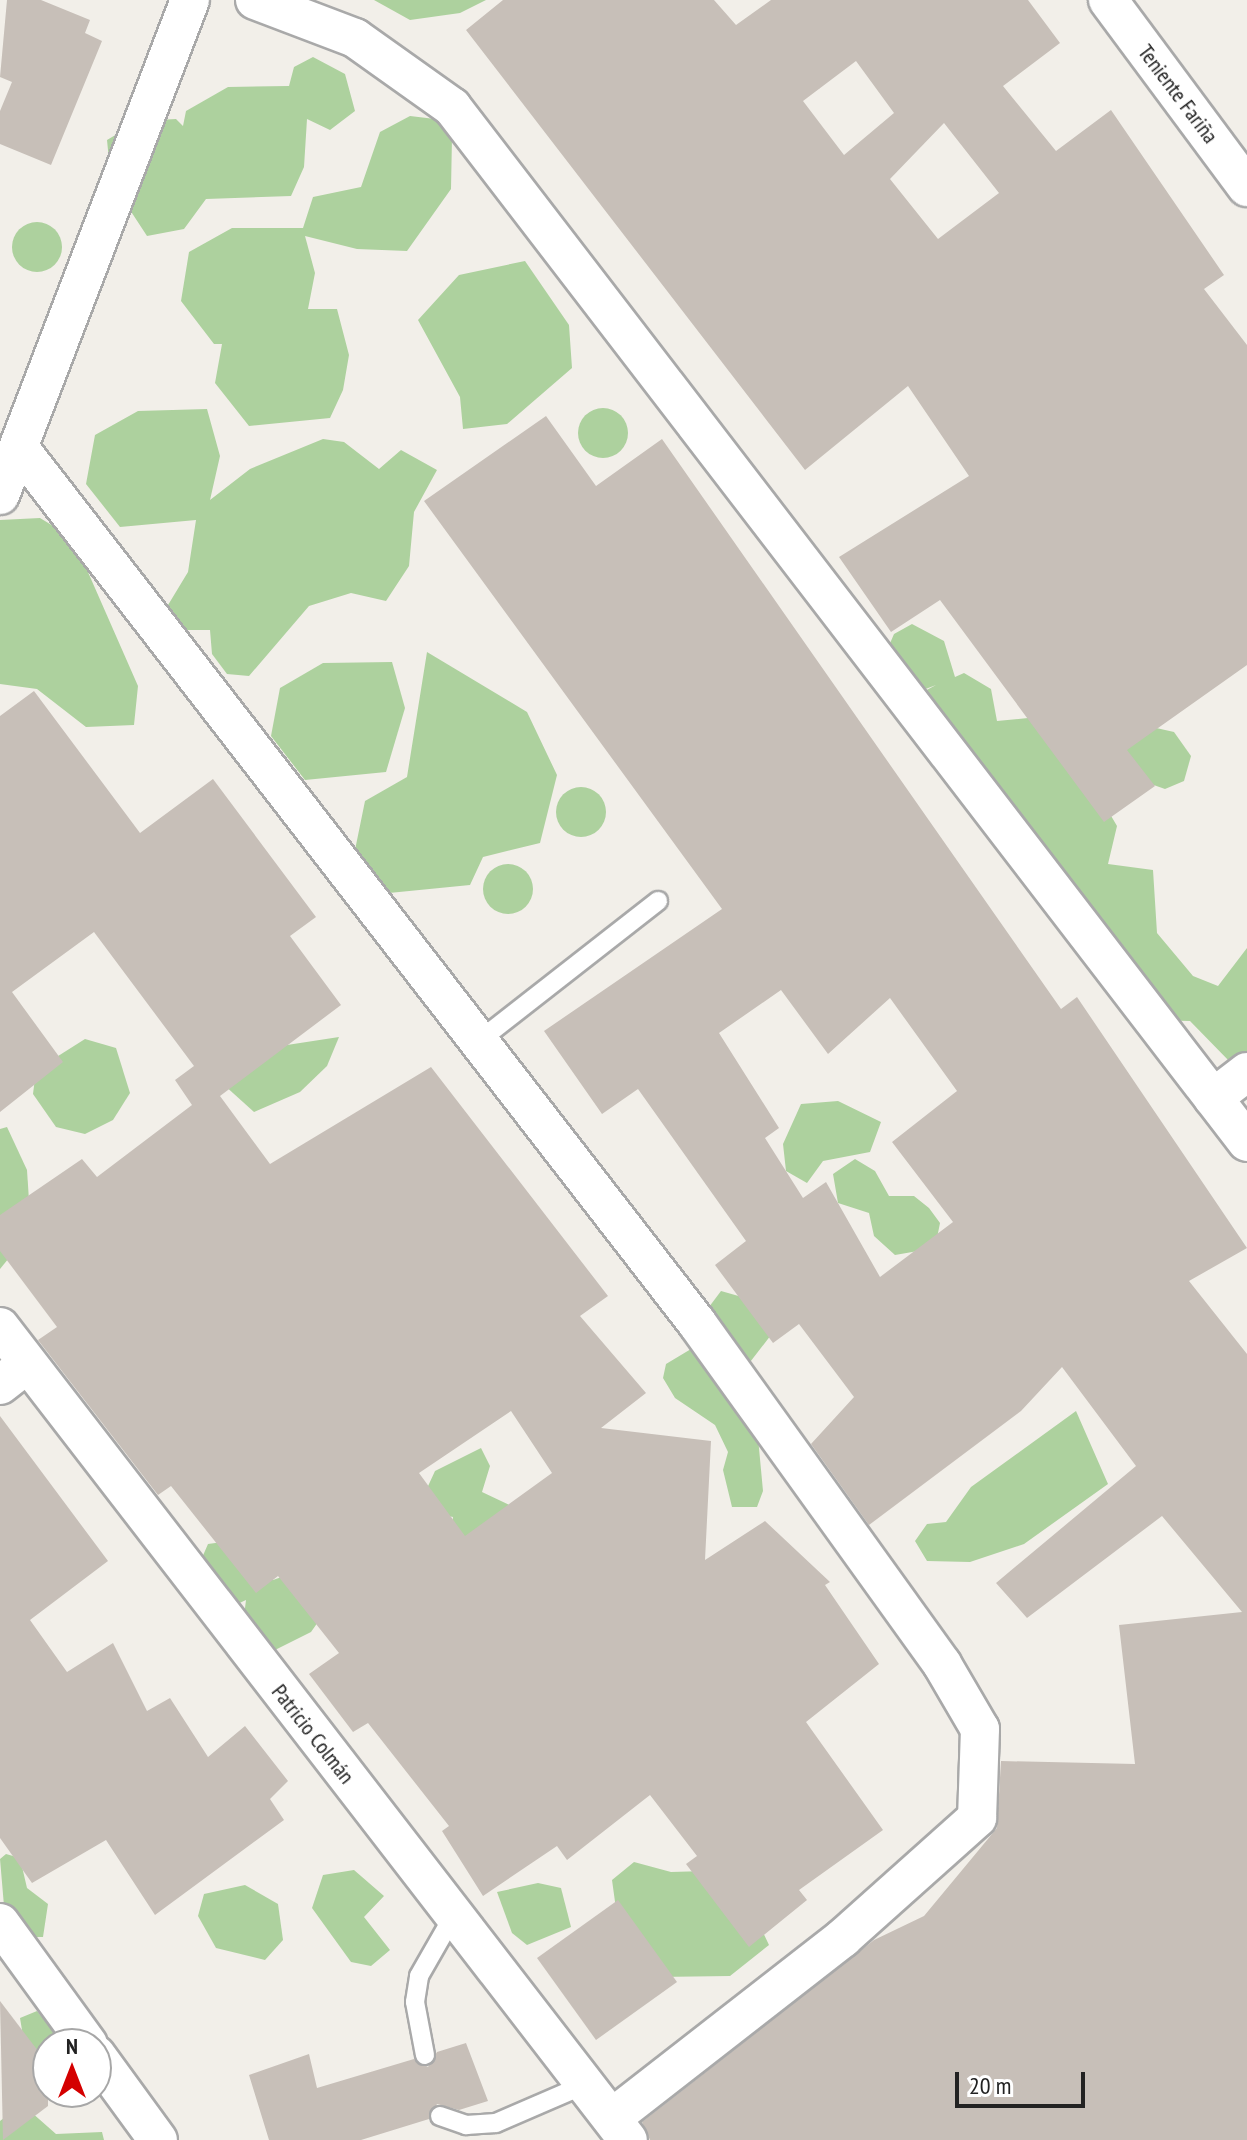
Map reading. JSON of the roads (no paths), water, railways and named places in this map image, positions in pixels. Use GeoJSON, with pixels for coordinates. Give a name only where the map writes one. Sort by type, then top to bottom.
{"type":"FeatureCollection","features":[{"type":"Feature","properties":{"kind":"street"},"geometry":{"type":"LineString","coordinates":[[0,495],[190,0]]}},
{"type":"Feature","properties":{"kind":"street"},"geometry":{"type":"LineString","coordinates":[[255,0],[355,38],[452,107],[1247,1142]]}},
{"type":"Feature","properties":{"kind":"street","name":"Teniente Fariña"},"geometry":{"type":"LineString","coordinates":[[1108,0],[1247,187]]}},
{"type":"Feature","properties":{"kind":"street"},"geometry":{"type":"LineString","coordinates":[[20,449],[706,1336],[942,1664],[980,1729],[977,1818],[843,1938],[620,2129]]}},
{"type":"Feature","properties":{"kind":"street"},"geometry":{"type":"LineString","coordinates":[[1213,1098],[1247,1072]]}},
{"type":"Feature","properties":{"kind":"street","name":"Patricio Colmán"},"geometry":{"type":"LineString","coordinates":[[0,1327],[13,1375],[454,1915],[620,2129]]}},
{"type":"Feature","properties":{"kind":"street"},"geometry":{"type":"LineString","coordinates":[[0,1923],[76,2028]]}},
{"type":"Feature","properties":{"kind":"street"},"geometry":{"type":"LineString","coordinates":[[112,2077],[158,2140]]}},
{"type":"Feature","properties":{"kind":"lane"},"geometry":{"type":"LineString","coordinates":[[480,1040],[658,901]]}},
{"type":"Feature","properties":{"kind":"lane"},"geometry":{"type":"LineString","coordinates":[[425,2055],[415,2002],[419,1976],[454,1915]]}},
{"type":"Feature","properties":{"kind":"lane"},"geometry":{"type":"LineString","coordinates":[[440,2116],[466,2125],[496,2123],[586,2084]]}}]}
